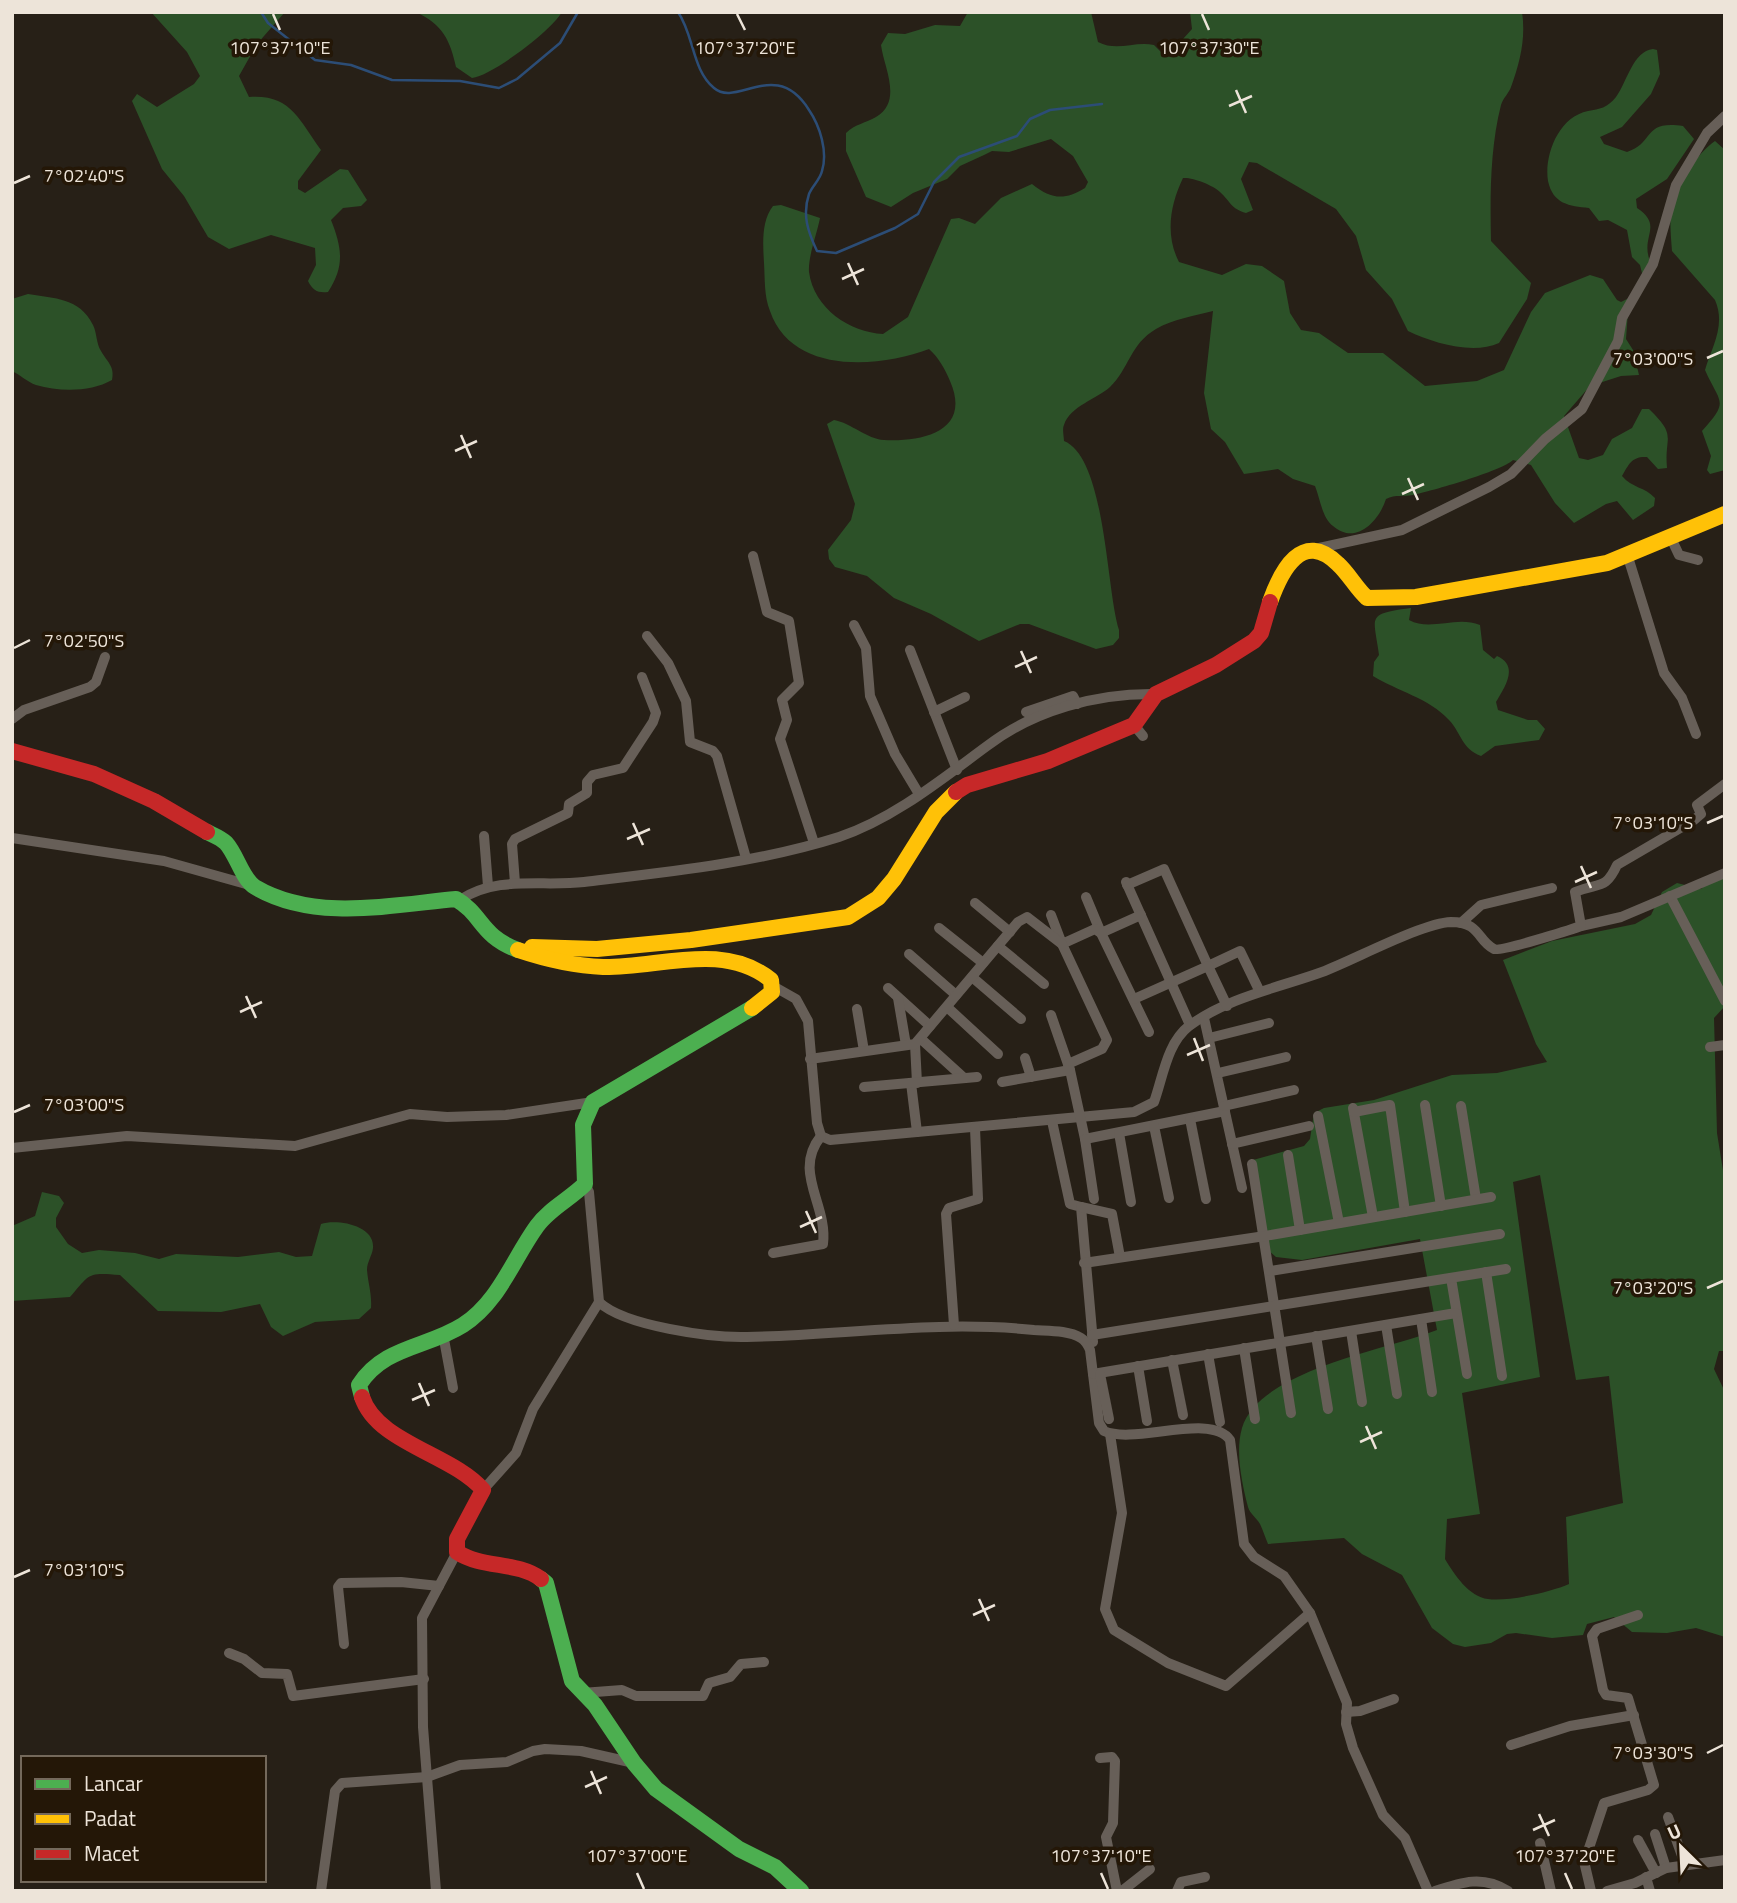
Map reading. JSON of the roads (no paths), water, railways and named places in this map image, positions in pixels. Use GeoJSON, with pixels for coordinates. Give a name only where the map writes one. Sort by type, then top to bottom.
{"type":"FeatureCollection","features":[{"type":"Feature","properties":{"kind":"street"},"geometry":{"type":"LineString","coordinates":[[12,838],[164,861],[321,907],[366,908],[460,900],[488,886],[515,883],[568,884],[674,872],[841,836],[919,794],[957,770],[988,745],[1073,695],[1077,704],[1138,694],[1156,694],[1216,666],[1254,641],[1261,633],[1286,561],[1292,555],[1402,530],[1511,474],[1545,439],[1582,409],[1618,341],[1622,318],[1653,264],[1676,185],[1707,133],[1725,116]]}},
{"type":"Feature","properties":{"kind":"street"},"geometry":{"type":"LineString","coordinates":[[1307,551],[1332,558],[1360,592],[1374,600],[1455,592],[1607,563],[1725,514]]}},
{"type":"Feature","properties":{"kind":"street"},"geometry":{"type":"LineString","coordinates":[[1670,536],[1679,555],[1698,560]]}},
{"type":"Feature","properties":{"kind":"street"},"geometry":{"type":"LineString","coordinates":[[1627,554],[1664,673],[1682,698],[1696,734]]}},
{"type":"Feature","properties":{"kind":"street"},"geometry":{"type":"LineString","coordinates":[[753,556],[767,611],[789,621],[799,683],[782,700],[787,720],[780,739],[814,843]]}},
{"type":"Feature","properties":{"kind":"street"},"geometry":{"type":"LineString","coordinates":[[854,625],[866,648],[870,696],[895,754],[919,794]]}},
{"type":"Feature","properties":{"kind":"street"},"geometry":{"type":"LineString","coordinates":[[646,636],[668,663],[687,701],[690,743],[713,751],[717,756],[746,858]]}},
{"type":"Feature","properties":{"kind":"street"},"geometry":{"type":"LineString","coordinates":[[910,650],[957,770]]}},
{"type":"Feature","properties":{"kind":"street"},"geometry":{"type":"LineString","coordinates":[[12,719],[24,710],[90,687],[96,682],[105,657]]}},
{"type":"Feature","properties":{"kind":"street"},"geometry":{"type":"LineString","coordinates":[[515,883],[512,844],[515,839],[568,813],[569,804],[587,793],[589,779],[596,774],[623,768],[638,748],[656,713],[642,677]]}},
{"type":"Feature","properties":{"kind":"street"},"geometry":{"type":"LineString","coordinates":[[515,946],[597,948],[786,928],[848,917],[878,898],[894,879],[936,812],[953,794],[967,786],[1139,731],[1156,694]]}},
{"type":"Feature","properties":{"kind":"street"},"geometry":{"type":"LineString","coordinates":[[934,712],[965,697]]}},
{"type":"Feature","properties":{"kind":"street"},"geometry":{"type":"LineString","coordinates":[[1026,712],[1052,706]]}},
{"type":"Feature","properties":{"kind":"street"},"geometry":{"type":"LineString","coordinates":[[12,751],[94,774],[153,801],[225,842],[253,886]]}},
{"type":"Feature","properties":{"kind":"street"},"geometry":{"type":"LineString","coordinates":[[1581,926],[1575,892],[1607,884],[1614,875],[1617,864],[1695,820],[1701,814],[1698,805],[1725,784]]}},
{"type":"Feature","properties":{"kind":"street"},"geometry":{"type":"LineString","coordinates":[[484,836],[488,886]]}},
{"type":"Feature","properties":{"kind":"street"},"geometry":{"type":"LineString","coordinates":[[1190,1025],[1127,884],[1164,869],[1227,1006]]}},
{"type":"Feature","properties":{"kind":"street"},"geometry":{"type":"LineString","coordinates":[[821,1136],[840,1140],[1134,1112],[1154,1102],[1172,1048],[1190,1025],[1259,990],[1322,972],[1448,922],[1461,923],[1480,933],[1497,950],[1621,916],[1725,873]]}},
{"type":"Feature","properties":{"kind":"street"},"geometry":{"type":"LineString","coordinates":[[1461,923],[1481,905],[1552,888]]}},
{"type":"Feature","properties":{"kind":"street"},"geometry":{"type":"LineString","coordinates":[[1671,896],[1725,1001]]}},
{"type":"Feature","properties":{"kind":"street"},"geometry":{"type":"LineString","coordinates":[[1086,897],[1149,1032]]}},
{"type":"Feature","properties":{"kind":"street"},"geometry":{"type":"LineString","coordinates":[[460,900],[492,938],[562,961],[605,967],[715,959],[740,962],[760,969],[773,986],[796,999],[808,1021],[813,1098],[821,1136],[814,1146],[808,1165],[823,1228],[823,1244],[773,1253]]}},
{"type":"Feature","properties":{"kind":"street"},"geometry":{"type":"LineString","coordinates":[[975,903],[1010,932]]}},
{"type":"Feature","properties":{"kind":"street"},"geometry":{"type":"LineString","coordinates":[[1002,1082],[1069,1067],[1102,1049],[1107,1040],[1051,915]]}},
{"type":"Feature","properties":{"kind":"street"},"geometry":{"type":"LineString","coordinates":[[1101,933],[1141,915]]}},
{"type":"Feature","properties":{"kind":"street"},"geometry":{"type":"LineString","coordinates":[[810,1059],[914,1043],[1010,932],[1027,917],[1062,944]]}},
{"type":"Feature","properties":{"kind":"street"},"geometry":{"type":"LineString","coordinates":[[939,928],[983,963]]}},
{"type":"Feature","properties":{"kind":"street"},"geometry":{"type":"LineString","coordinates":[[1062,944],[1095,929],[1101,933]]}},
{"type":"Feature","properties":{"kind":"street"},"geometry":{"type":"LineString","coordinates":[[998,946],[1044,984]]}},
{"type":"Feature","properties":{"kind":"street"},"geometry":{"type":"LineString","coordinates":[[1133,999],[1240,951],[1259,990]]}},
{"type":"Feature","properties":{"kind":"street"},"geometry":{"type":"LineString","coordinates":[[909,954],[956,995]]}},
{"type":"Feature","properties":{"kind":"street"},"geometry":{"type":"LineString","coordinates":[[972,977],[1021,1019]]}},
{"type":"Feature","properties":{"kind":"street"},"geometry":{"type":"LineString","coordinates":[[12,1148],[127,1136],[295,1146],[410,1114],[447,1117],[506,1115],[593,1102],[763,1002],[773,986]]}},
{"type":"Feature","properties":{"kind":"street"},"geometry":{"type":"LineString","coordinates":[[888,988],[930,1027]]}},
{"type":"Feature","properties":{"kind":"street"},"geometry":{"type":"LineString","coordinates":[[898,998],[914,1043],[917,1132]]}},
{"type":"Feature","properties":{"kind":"street"},"geometry":{"type":"LineString","coordinates":[[947,1007],[998,1054]]}},
{"type":"Feature","properties":{"kind":"street"},"geometry":{"type":"LineString","coordinates":[[857,1009],[864,1051]]}},
{"type":"Feature","properties":{"kind":"street"},"geometry":{"type":"LineString","coordinates":[[1051,1015],[1069,1067],[1085,1139],[1094,1199]]}},
{"type":"Feature","properties":{"kind":"street"},"geometry":{"type":"LineString","coordinates":[[1204,1018],[1241,1188]]}},
{"type":"Feature","properties":{"kind":"street"},"geometry":{"type":"LineString","coordinates":[[1209,1038],[1269,1023]]}},
{"type":"Feature","properties":{"kind":"street"},"geometry":{"type":"LineString","coordinates":[[914,1043],[964,1078]]}},
{"type":"Feature","properties":{"kind":"street"},"geometry":{"type":"LineString","coordinates":[[1710,1047],[1725,1045]]}},
{"type":"Feature","properties":{"kind":"street"},"geometry":{"type":"LineString","coordinates":[[1218,1073],[1286,1057]]}},
{"type":"Feature","properties":{"kind":"street"},"geometry":{"type":"LineString","coordinates":[[1025,1058],[1031,1077]]}},
{"type":"Feature","properties":{"kind":"street"},"geometry":{"type":"LineString","coordinates":[[864,1087],[977,1077]]}},
{"type":"Feature","properties":{"kind":"street"},"geometry":{"type":"LineString","coordinates":[[1085,1139],[1190,1119],[1294,1090]]}},
{"type":"Feature","properties":{"kind":"street"},"geometry":{"type":"LineString","coordinates":[[436,1891],[427,1777],[422,1618],[457,1552],[457,1539],[483,1490],[516,1453],[533,1409],[599,1302],[589,1192],[585,1184],[583,1125],[593,1102]]}},
{"type":"Feature","properties":{"kind":"street"},"geometry":{"type":"LineString","coordinates":[[1373,1217],[1354,1110],[1390,1105],[1405,1212]]}},
{"type":"Feature","properties":{"kind":"street"},"geometry":{"type":"LineString","coordinates":[[1425,1105],[1441,1206]]}},
{"type":"Feature","properties":{"kind":"street"},"geometry":{"type":"LineString","coordinates":[[1461,1106],[1476,1199]]}},
{"type":"Feature","properties":{"kind":"street"},"geometry":{"type":"LineString","coordinates":[[1318,1116],[1339,1223]]}},
{"type":"Feature","properties":{"kind":"street"},"geometry":{"type":"LineString","coordinates":[[1190,1119],[1206,1199]]}},
{"type":"Feature","properties":{"kind":"street"},"geometry":{"type":"LineString","coordinates":[[1052,1121],[1070,1204],[1112,1214],[1120,1257]]}},
{"type":"Feature","properties":{"kind":"street"},"geometry":{"type":"LineString","coordinates":[[1154,1126],[1169,1198]]}},
{"type":"Feature","properties":{"kind":"street"},"geometry":{"type":"LineString","coordinates":[[1232,1144],[1309,1126]]}},
{"type":"Feature","properties":{"kind":"street"},"geometry":{"type":"LineString","coordinates":[[954,1325],[946,1214],[949,1208],[978,1199],[975,1128]]}},
{"type":"Feature","properties":{"kind":"street"},"geometry":{"type":"LineString","coordinates":[[1119,1133],[1131,1202]]}},
{"type":"Feature","properties":{"kind":"street"},"geometry":{"type":"LineString","coordinates":[[1288,1155],[1300,1230]]}},
{"type":"Feature","properties":{"kind":"street"},"geometry":{"type":"LineString","coordinates":[[1252,1164],[1291,1413]]}},
{"type":"Feature","properties":{"kind":"street"},"geometry":{"type":"LineString","coordinates":[[483,1490],[464,1471],[388,1429],[365,1405],[359,1395],[359,1385],[369,1367],[379,1359],[443,1334],[475,1315],[515,1263],[538,1224],[585,1184]]}},
{"type":"Feature","properties":{"kind":"street"},"geometry":{"type":"LineString","coordinates":[[1084,1263],[1265,1237],[1491,1197]]}},
{"type":"Feature","properties":{"kind":"street"},"geometry":{"type":"LineString","coordinates":[[1081,1207],[1084,1263],[1097,1373],[1099,1423],[1104,1432],[1110,1434],[1209,1429],[1227,1435],[1230,1440],[1244,1544],[1254,1557],[1284,1576],[1310,1613],[1347,1703],[1348,1737],[1383,1815],[1405,1838],[1428,1891]]}},
{"type":"Feature","properties":{"kind":"street"},"geometry":{"type":"LineString","coordinates":[[1270,1271],[1500,1234]]}},
{"type":"Feature","properties":{"kind":"street"},"geometry":{"type":"LineString","coordinates":[[1092,1335],[1506,1269]]}},
{"type":"Feature","properties":{"kind":"street"},"geometry":{"type":"LineString","coordinates":[[1486,1272],[1502,1376]]}},
{"type":"Feature","properties":{"kind":"street"},"geometry":{"type":"LineString","coordinates":[[1451,1278],[1466,1374]]}},
{"type":"Feature","properties":{"kind":"street"},"geometry":{"type":"LineString","coordinates":[[599,1302],[620,1316],[678,1329],[744,1338],[954,1325],[989,1325],[1070,1334],[1087,1344],[1109,1419]]}},
{"type":"Feature","properties":{"kind":"street"},"geometry":{"type":"LineString","coordinates":[[1097,1373],[1456,1313]]}},
{"type":"Feature","properties":{"kind":"street"},"geometry":{"type":"LineString","coordinates":[[1421,1319],[1432,1392]]}},
{"type":"Feature","properties":{"kind":"street"},"geometry":{"type":"LineString","coordinates":[[1386,1325],[1397,1394]]}},
{"type":"Feature","properties":{"kind":"street"},"geometry":{"type":"LineString","coordinates":[[1351,1331],[1362,1402]]}},
{"type":"Feature","properties":{"kind":"street"},"geometry":{"type":"LineString","coordinates":[[443,1334],[453,1388]]}},
{"type":"Feature","properties":{"kind":"street"},"geometry":{"type":"LineString","coordinates":[[1316,1336],[1328,1409]]}},
{"type":"Feature","properties":{"kind":"street"},"geometry":{"type":"LineString","coordinates":[[1244,1348],[1255,1419]]}},
{"type":"Feature","properties":{"kind":"street"},"geometry":{"type":"LineString","coordinates":[[1208,1354],[1220,1422]]}},
{"type":"Feature","properties":{"kind":"street"},"geometry":{"type":"LineString","coordinates":[[1172,1360],[1183,1415]]}},
{"type":"Feature","properties":{"kind":"street"},"geometry":{"type":"LineString","coordinates":[[1138,1366],[1147,1421]]}},
{"type":"Feature","properties":{"kind":"street"},"geometry":{"type":"LineString","coordinates":[[1110,1434],[1122,1513],[1105,1609],[1114,1630],[1168,1663],[1226,1686],[1310,1613]]}},
{"type":"Feature","properties":{"kind":"street"},"geometry":{"type":"LineString","coordinates":[[457,1552],[482,1562],[537,1574],[547,1583],[572,1681],[595,1705],[634,1763],[656,1789],[739,1849],[775,1867],[801,1891]]}},
{"type":"Feature","properties":{"kind":"street"},"geometry":{"type":"LineString","coordinates":[[344,1644],[338,1587],[341,1583],[439,1586]]}},
{"type":"Feature","properties":{"kind":"street"},"geometry":{"type":"LineString","coordinates":[[1591,1891],[1583,1857],[1589,1848],[1604,1803],[1648,1790],[1654,1785],[1626,1696],[1604,1693],[1592,1636],[1597,1629],[1638,1615]]}},
{"type":"Feature","properties":{"kind":"street"},"geometry":{"type":"LineString","coordinates":[[229,1653],[242,1657],[262,1673],[287,1674],[293,1696],[424,1679]]}},
{"type":"Feature","properties":{"kind":"street"},"geometry":{"type":"LineString","coordinates":[[582,1693],[621,1690],[636,1696],[703,1696],[709,1683],[730,1677],[741,1664],[764,1662]]}},
{"type":"Feature","properties":{"kind":"street"},"geometry":{"type":"LineString","coordinates":[[1346,1712],[1360,1711],[1394,1699]]}},
{"type":"Feature","properties":{"kind":"street"},"geometry":{"type":"LineString","coordinates":[[1511,1745],[1570,1726],[1634,1715]]}},
{"type":"Feature","properties":{"kind":"street"},"geometry":{"type":"LineString","coordinates":[[321,1891],[325,1847],[338,1786],[346,1781],[427,1777],[460,1765],[507,1762],[545,1749],[581,1751],[634,1763]]}},
{"type":"Feature","properties":{"kind":"street"},"geometry":{"type":"LineString","coordinates":[[1100,1758],[1112,1757],[1115,1761],[1113,1825],[1105,1837],[1117,1891]]}},
{"type":"Feature","properties":{"kind":"street"},"geometry":{"type":"LineString","coordinates":[[1668,1817],[1685,1864]]}},
{"type":"Feature","properties":{"kind":"street"},"geometry":{"type":"LineString","coordinates":[[1650,1891],[1656,1872],[1655,1834]]}},
{"type":"Feature","properties":{"kind":"street"},"geometry":{"type":"LineString","coordinates":[[1638,1840],[1656,1872]]}},
{"type":"Feature","properties":{"kind":"street"},"geometry":{"type":"LineString","coordinates":[[1540,1843],[1551,1891]]}},
{"type":"Feature","properties":{"kind":"street"},"geometry":{"type":"LineString","coordinates":[[1606,1891],[1685,1864],[1725,1860]]}},
{"type":"Feature","properties":{"kind":"street"},"geometry":{"type":"LineString","coordinates":[[1122,1891],[1150,1869]]}},
{"type":"Feature","properties":{"kind":"street"},"geometry":{"type":"LineString","coordinates":[[1177,1891],[1181,1882],[1205,1877]]}},
{"type":"Feature","properties":{"kind":"street"},"geometry":{"type":"LineString","coordinates":[[1435,1891],[1460,1882],[1482,1880],[1508,1891]]}},
{"type":"Feature","properties":{"kind":"waterway"},"geometry":{"type":"LineString","coordinates":[[261,12],[268,23],[315,60],[351,65],[392,80],[460,81],[499,88],[517,79],[560,43],[578,12]]}},
{"type":"Feature","properties":{"kind":"waterway"},"geometry":{"type":"LineString","coordinates":[[678,12],[701,72],[714,88],[723,93],[771,85],[783,87],[796,95],[813,116],[822,139],[824,164],[809,194],[806,216],[817,251],[836,253],[895,228],[918,214],[934,182],[959,157],[1017,136],[1030,119],[1050,110],[1102,104]]}}]}
